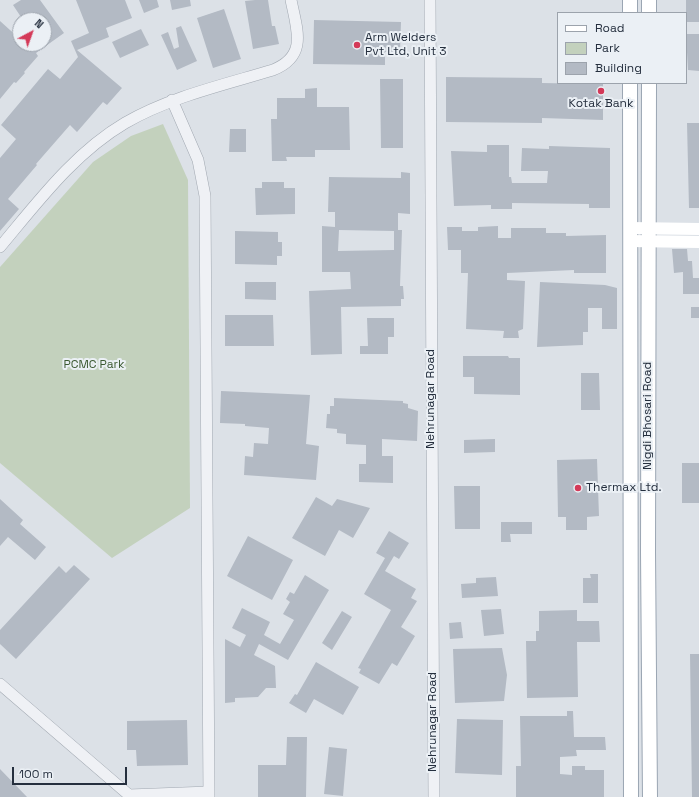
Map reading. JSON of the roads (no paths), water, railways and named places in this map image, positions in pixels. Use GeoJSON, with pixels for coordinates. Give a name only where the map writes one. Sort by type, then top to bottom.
{"type":"FeatureCollection","features":[{"type":"Feature","properties":{"kind":"main road"},"geometry":{"type":"LineString","coordinates":[[630,0],[630,12]]}},
{"type":"Feature","properties":{"kind":"main road"},"geometry":{"type":"LineString","coordinates":[[648,0],[649,12]]}},
{"type":"Feature","properties":{"kind":"main road","name":"Nigdi Bhosari Road"},"geometry":{"type":"LineString","coordinates":[[630,84],[631,797]]}},
{"type":"Feature","properties":{"kind":"main road","name":"Nigdi Bhosari Road"},"geometry":{"type":"LineString","coordinates":[[649,84],[648,552],[650,797]]}},
{"type":"Feature","properties":{"kind":"main road"},"geometry":{"type":"LineString","coordinates":[[649,235],[699,229]]}},
{"type":"Feature","properties":{"kind":"main road"},"geometry":{"type":"LineString","coordinates":[[630,234],[699,242]]}},
{"type":"Feature","properties":{"kind":"street"},"geometry":{"type":"LineString","coordinates":[[0,247],[54,183],[96,144],[124,124],[172,100],[273,70],[288,63],[297,50],[296,27],[291,0]]}},
{"type":"Feature","properties":{"kind":"street","name":"Nehrunagar Road"},"geometry":{"type":"LineString","coordinates":[[430,0],[434,797]]}},
{"type":"Feature","properties":{"kind":"street"},"geometry":{"type":"LineString","coordinates":[[0,684],[129,795],[209,794],[205,196],[198,160],[172,100]]}},
{"type":"Feature","properties":{"kind":"place","name":"Arm Welders Pvt Ltd, Unit 3"},"geometry":{"type":"Point","coordinates":[357,45]}},
{"type":"Feature","properties":{"kind":"place","name":"Kotak Bank"},"geometry":{"type":"Point","coordinates":[601,91]}},
{"type":"Feature","properties":{"kind":"place","name":"Thermax Ltd."},"geometry":{"type":"Point","coordinates":[578,488]}},
{"type":"Feature","properties":{"kind":"park label","name":"PCMC Park"},"geometry":{"type":"Point","coordinates":[94,365]}}]}
